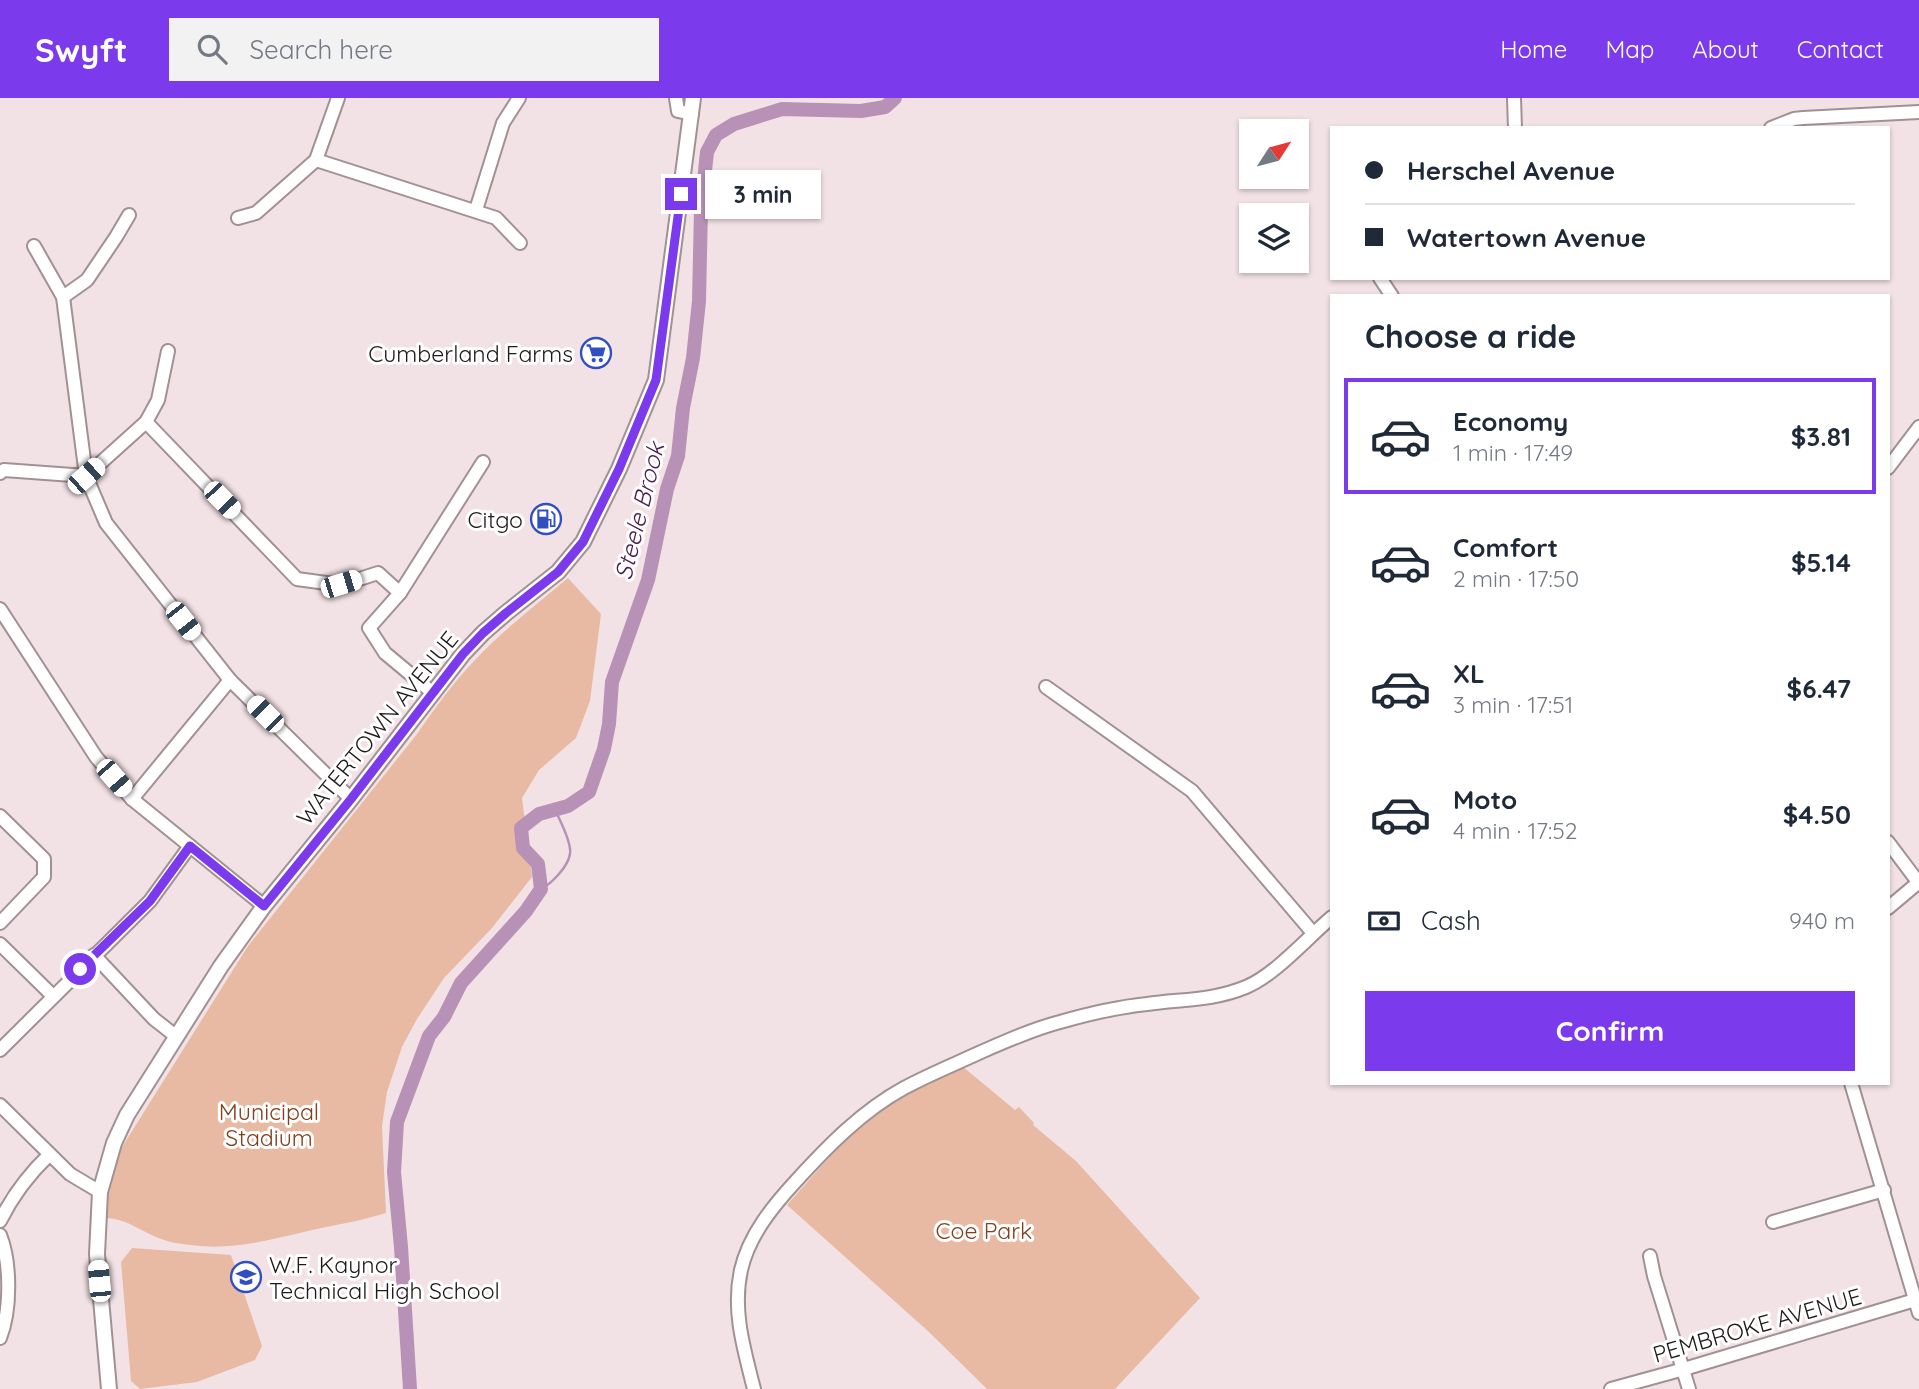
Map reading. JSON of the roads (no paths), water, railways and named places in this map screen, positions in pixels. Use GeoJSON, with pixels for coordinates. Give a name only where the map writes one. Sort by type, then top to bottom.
{"type":"FeatureCollection","features":[{"type":"Feature","properties":{"kind":"main road","name":"WATERTOWN AVENUE"},"geometry":{"type":"LineString","coordinates":[[109,1389],[97,1254],[100,1192],[114,1143],[127,1115],[221,966],[264,906],[483,633],[558,572],[583,542],[619,469],[656,380],[693,98]]}},
{"type":"Feature","properties":{"kind":"street"},"geometry":{"type":"LineString","coordinates":[[238,218],[256,214],[316,160],[338,98]]}},
{"type":"Feature","properties":{"kind":"street"},"geometry":{"type":"LineString","coordinates":[[476,210],[503,123],[519,98]]}},
{"type":"Feature","properties":{"kind":"street"},"geometry":{"type":"LineString","coordinates":[[676,98],[678,111],[692,114]]}},
{"type":"Feature","properties":{"kind":"street"},"geometry":{"type":"LineString","coordinates":[[1514,98],[1515,126]]}},
{"type":"Feature","properties":{"kind":"street"},"geometry":{"type":"LineString","coordinates":[[1776,126],[1803,117],[1919,112]]}},
{"type":"Feature","properties":{"kind":"street"},"geometry":{"type":"LineString","coordinates":[[316,160],[496,218],[520,243]]}},
{"type":"Feature","properties":{"kind":"street"},"geometry":{"type":"LineString","coordinates":[[62,297],[86,280],[129,215]]}},
{"type":"Feature","properties":{"kind":"street"},"geometry":{"type":"LineString","coordinates":[[34,246],[62,297],[86,476],[106,523],[230,680],[351,799]]}},
{"type":"Feature","properties":{"kind":"street"},"geometry":{"type":"LineString","coordinates":[[1,467],[86,476],[146,422],[158,400],[168,351]]}},
{"type":"Feature","properties":{"kind":"street"},"geometry":{"type":"LineString","coordinates":[[146,422],[297,579],[341,584],[377,573],[400,593]]}},
{"type":"Feature","properties":{"kind":"street"},"geometry":{"type":"LineString","coordinates":[[1890,465],[1919,427]]}},
{"type":"Feature","properties":{"kind":"street"},"geometry":{"type":"LineString","coordinates":[[433,692],[385,653],[369,628],[400,593],[483,462]]}},
{"type":"Feature","properties":{"kind":"street"},"geometry":{"type":"LineString","coordinates":[[0,609],[96,757],[132,799],[264,906]]}},
{"type":"Feature","properties":{"kind":"street"},"geometry":{"type":"LineString","coordinates":[[132,799],[230,680]]}},
{"type":"Feature","properties":{"kind":"street"},"geometry":{"type":"LineString","coordinates":[[1046,687],[1192,791],[1313,933]]}},
{"type":"Feature","properties":{"kind":"street"},"geometry":{"type":"LineString","coordinates":[[0,816],[44,859],[45,866],[44,877],[0,923]]}},
{"type":"Feature","properties":{"kind":"street"},"geometry":{"type":"LineString","coordinates":[[1890,845],[1918,882],[1890,906]]}},
{"type":"Feature","properties":{"kind":"street"},"geometry":{"type":"LineString","coordinates":[[0,1050],[150,901],[190,846]]}},
{"type":"Feature","properties":{"kind":"street"},"geometry":{"type":"LineString","coordinates":[[754,1389],[738,1326],[737,1294],[741,1268],[751,1242],[785,1192],[821,1153],[857,1121],[903,1089],[1006,1041],[1056,1023],[1148,1003],[1183,1002],[1220,996],[1249,986],[1277,966],[1330,919]]}},
{"type":"Feature","properties":{"kind":"street"},"geometry":{"type":"LineString","coordinates":[[0,944],[53,996]]}},
{"type":"Feature","properties":{"kind":"street"},"geometry":{"type":"LineString","coordinates":[[93,956],[154,1020],[177,1037]]}},
{"type":"Feature","properties":{"kind":"street"},"geometry":{"type":"LineString","coordinates":[[1852,1085],[1917,1306]]}},
{"type":"Feature","properties":{"kind":"street"},"geometry":{"type":"LineString","coordinates":[[0,1105],[49,1155],[82,1182],[100,1192]]}},
{"type":"Feature","properties":{"kind":"street"},"geometry":{"type":"LineString","coordinates":[[0,1221],[13,1196],[49,1155]]}},
{"type":"Feature","properties":{"kind":"street"},"geometry":{"type":"LineString","coordinates":[[1773,1222],[1884,1190]]}},
{"type":"Feature","properties":{"kind":"street"},"geometry":{"type":"LineString","coordinates":[[0,1235],[5,1248],[9,1304],[0,1338]]}},
{"type":"Feature","properties":{"kind":"street"},"geometry":{"type":"LineString","coordinates":[[1650,1256],[1689,1389]]}},
{"type":"Feature","properties":{"kind":"street","name":"PEMBROKE AVENUE"},"geometry":{"type":"LineString","coordinates":[[1611,1389],[1917,1306]]}},
{"type":"Feature","properties":{"kind":"waterway","name":"Steele Brook"},"geometry":{"type":"LineString","coordinates":[[410,1389],[394,1172],[397,1122],[429,1036],[444,1017],[461,983],[526,911],[541,889],[538,864],[523,848],[521,828],[539,814],[568,806],[589,792],[604,749],[612,682],[648,580],[667,489],[678,456],[699,301],[701,209],[707,152],[716,135],[734,124],[782,109],[861,111],[885,107],[895,98]]}},
{"type":"Feature","properties":{"kind":"waterway","name":"Steele Brook"},"geometry":{"type":"LineString","coordinates":[[541,889],[558,874],[570,854],[567,838],[555,810]]}},
{"type":"Feature","properties":{"kind":"place","name":"Cumberland Farms"},"geometry":{"type":"Point","coordinates":[596,353]}},
{"type":"Feature","properties":{"kind":"place","name":"Citgo"},"geometry":{"type":"Point","coordinates":[546,519]}},
{"type":"Feature","properties":{"kind":"place","name":"W.F. Kaynor Technical High School"},"geometry":{"type":"Point","coordinates":[246,1277]}},
{"type":"Feature","properties":{"kind":"park label","name":"Municipal Stadium"},"geometry":{"type":"Point","coordinates":[269,1124]}},
{"type":"Feature","properties":{"kind":"park label","name":"Coe Park"},"geometry":{"type":"Point","coordinates":[984,1230]}}]}
